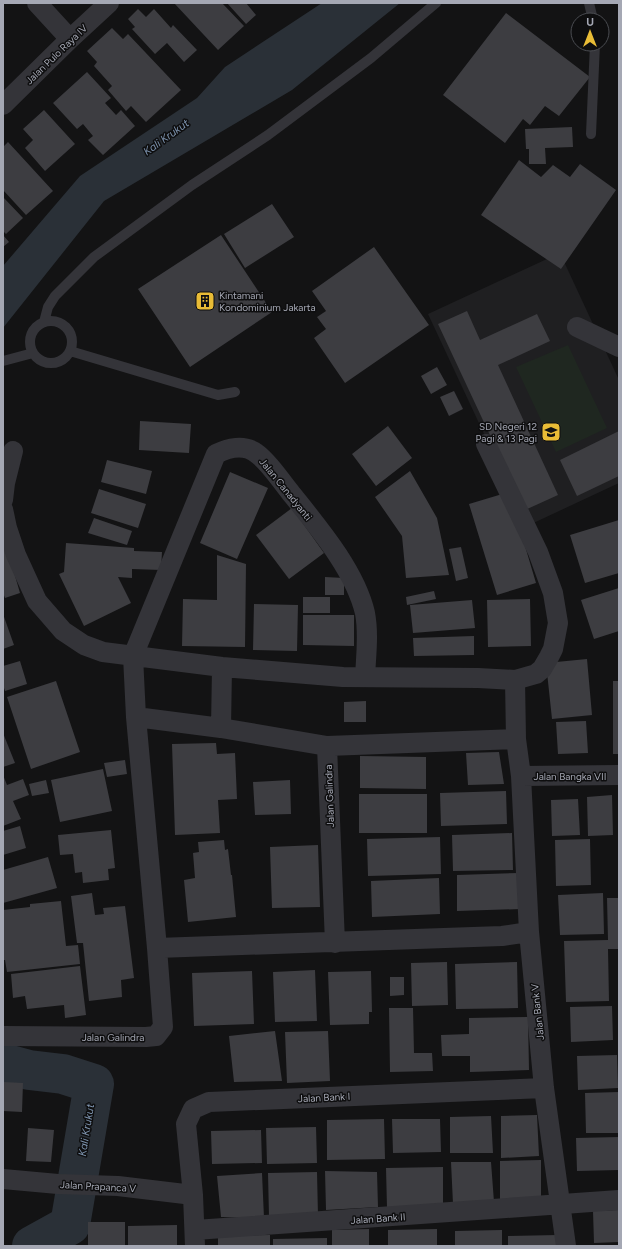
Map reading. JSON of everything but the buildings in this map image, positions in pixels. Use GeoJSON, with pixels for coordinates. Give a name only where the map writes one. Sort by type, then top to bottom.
{"type":"FeatureCollection","features":[{"type":"Feature","properties":{"kind":"street"},"geometry":{"type":"LineString","coordinates":[[37,3],[70,39]]}},
{"type":"Feature","properties":{"kind":"street","name":"Jalan Pulo Raya IV"},"geometry":{"type":"LineString","coordinates":[[3,105],[109,3]]}},
{"type":"Feature","properties":{"kind":"street"},"geometry":{"type":"LineString","coordinates":[[577,327],[619,347]]}},
{"type":"Feature","properties":{"kind":"street"},"geometry":{"type":"LineString","coordinates":[[3,509],[7,528],[25,576],[38,601],[49,616],[63,630],[84,644],[103,652],[222,667],[343,677],[478,678],[515,680],[536,674],[542,669],[553,649],[558,623],[553,592],[538,552],[486,444]]}},
{"type":"Feature","properties":{"kind":"street","name":"Jalan Canadyanti"},"geometry":{"type":"LineString","coordinates":[[136,717],[133,656],[216,454],[230,448],[244,448],[256,452],[273,471],[335,550],[355,585],[365,613],[367,633],[365,677]]}},
{"type":"Feature","properties":{"kind":"street"},"geometry":{"type":"LineString","coordinates":[[3,500],[5,482],[13,451]]}},
{"type":"Feature","properties":{"kind":"street"},"geometry":{"type":"LineString","coordinates":[[221,728],[222,667]]}},
{"type":"Feature","properties":{"kind":"street","name":"Jalan Bank V"},"geometry":{"type":"LineString","coordinates":[[515,680],[516,739],[520,770],[529,932],[544,1088],[566,1246]]}},
{"type":"Feature","properties":{"kind":"street"},"geometry":{"type":"LineString","coordinates":[[136,717],[221,728],[327,746],[516,739]]}},
{"type":"Feature","properties":{"kind":"street","name":"Jalan Galindra"},"geometry":{"type":"LineString","coordinates":[[3,1036],[146,1037],[156,1036],[163,1027],[136,717]]}},
{"type":"Feature","properties":{"kind":"street","name":"Jalan Galindra"},"geometry":{"type":"LineString","coordinates":[[327,746],[335,943]]}},
{"type":"Feature","properties":{"kind":"street","name":"Jalan Bangka VII"},"geometry":{"type":"LineString","coordinates":[[520,770],[619,776]]}},
{"type":"Feature","properties":{"kind":"street"},"geometry":{"type":"LineString","coordinates":[[157,948],[502,936],[529,932]]}},
{"type":"Feature","properties":{"kind":"street","name":"Jalan Bank I"},"geometry":{"type":"LineString","coordinates":[[195,1238],[193,1195],[186,1124],[193,1109],[209,1102],[544,1088]]}},
{"type":"Feature","properties":{"kind":"street","name":"Jalan Prapanca V"},"geometry":{"type":"LineString","coordinates":[[3,1179],[58,1184],[118,1186],[193,1195]]}},
{"type":"Feature","properties":{"kind":"street","name":"Jalan Bank II"},"geometry":{"type":"LineString","coordinates":[[195,1238],[619,1200]]}},
{"type":"Feature","properties":{"kind":"lane"},"geometry":{"type":"LineString","coordinates":[[44,322],[48,307],[55,296],[94,257],[192,185],[268,135],[371,58],[436,3]]}},
{"type":"Feature","properties":{"kind":"lane"},"geometry":{"type":"LineString","coordinates":[[591,134],[595,52]]}},
{"type":"Feature","properties":{"kind":"lane"},"geometry":{"type":"LineString","coordinates":[[52,321],[60,323],[67,328],[71,335],[72,343],[70,351],[60,362],[45,362],[39,359],[30,347],[30,339],[33,332],[44,322],[52,321]]}},
{"type":"Feature","properties":{"kind":"lane"},"geometry":{"type":"LineString","coordinates":[[70,351],[218,396],[235,392]]}},
{"type":"Feature","properties":{"kind":"lane"},"geometry":{"type":"LineString","coordinates":[[8,360],[33,353]]}},
{"type":"Feature","properties":{"kind":"shaded area","name":"SD Negeri 12 Pagi & 13 Pagi"},"geometry":{"type":"Polygon","coordinates":[[[560,253],[619,380],[619,483],[527,526],[428,314],[560,253]]]}},
{"type":"Feature","properties":{"kind":"shaded area"},"geometry":{"type":"Polygon","coordinates":[[[568,345],[607,428],[556,452],[516,367],[568,345]]]}},
{"type":"Feature","properties":{"kind":"water"},"geometry":{"type":"Polygon","coordinates":[[[322,3],[400,3],[292,90],[104,201],[3,328],[3,266],[80,176],[197,98],[225,67],[322,3]]]}},
{"type":"Feature","properties":{"kind":"waterway","name":"Kali Krukut"},"geometry":{"type":"LineString","coordinates":[[3,1063],[29,1070],[63,1074],[94,1084],[70,1225],[32,1246]]}},
{"type":"Feature","properties":{"kind":"place","name":"Kintamani Kondominium Jakarta"},"geometry":{"type":"Point","coordinates":[205,301]}},
{"type":"Feature","properties":{"kind":"place","name":"SD Negeri 12 Pagi & 13 Pagi"},"geometry":{"type":"Point","coordinates":[551,432]}}]}
